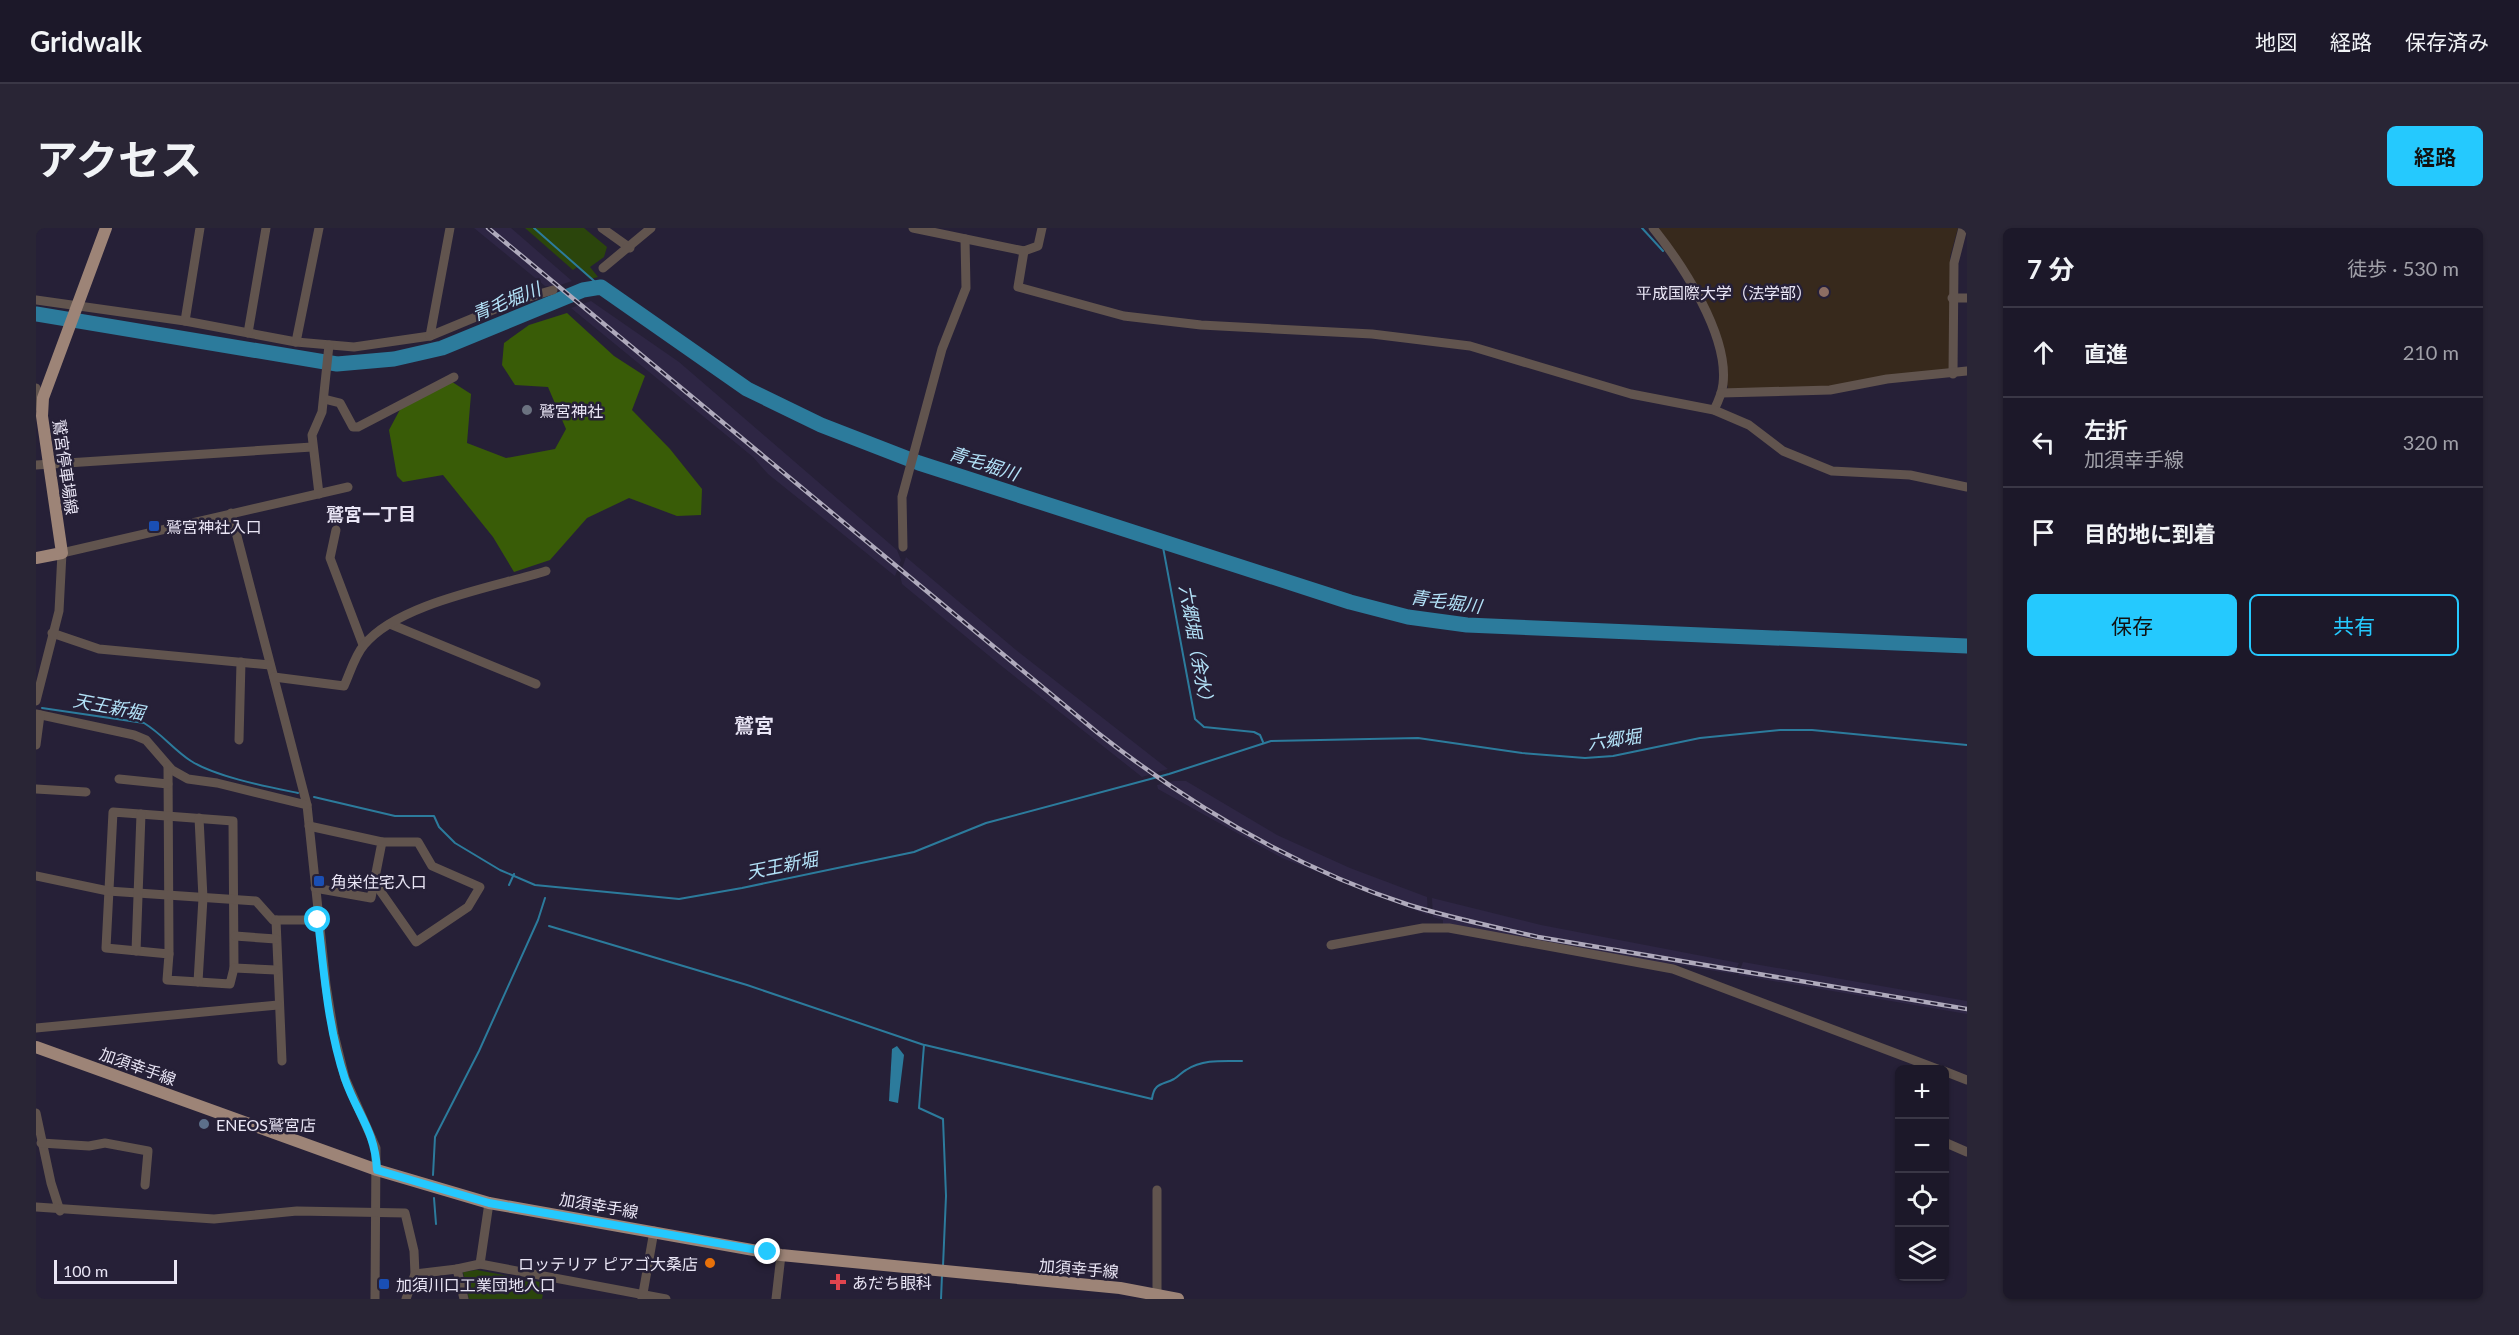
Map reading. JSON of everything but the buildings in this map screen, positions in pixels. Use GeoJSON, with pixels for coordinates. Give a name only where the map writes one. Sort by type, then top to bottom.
{"type":"FeatureCollection","features":[{"type":"Feature","properties":{"kind":"main road","name":"鷲宮停車場線"},"geometry":{"type":"LineString","coordinates":[[62,553],[42,464],[39,406],[106,228]]}},
{"type":"Feature","properties":{"kind":"main road"},"geometry":{"type":"LineString","coordinates":[[36,558],[62,553]]}},
{"type":"Feature","properties":{"kind":"main road","name":"加須幸手線"},"geometry":{"type":"LineString","coordinates":[[36,1047],[377,1170],[489,1203],[781,1255],[1157,1293],[1178,1299]]}},
{"type":"Feature","properties":{"kind":"street"},"geometry":{"type":"LineString","coordinates":[[185,321],[200,228]]}},
{"type":"Feature","properties":{"kind":"street"},"geometry":{"type":"LineString","coordinates":[[248,333],[266,228]]}},
{"type":"Feature","properties":{"kind":"street"},"geometry":{"type":"LineString","coordinates":[[296,342],[319,228]]}},
{"type":"Feature","properties":{"kind":"street"},"geometry":{"type":"LineString","coordinates":[[430,336],[450,228]]}},
{"type":"Feature","properties":{"kind":"street"},"geometry":{"type":"LineString","coordinates":[[602,228],[630,248]]}},
{"type":"Feature","properties":{"kind":"street"},"geometry":{"type":"LineString","coordinates":[[603,268],[630,248],[651,228]]}},
{"type":"Feature","properties":{"kind":"street"},"geometry":{"type":"LineString","coordinates":[[913,228],[1024,251],[1038,246],[1042,228]]}},
{"type":"Feature","properties":{"kind":"street"},"geometry":{"type":"LineString","coordinates":[[1653,228],[1684,273],[1707,315],[1719,350],[1724,381],[1714,410]]}},
{"type":"Feature","properties":{"kind":"street"},"geometry":{"type":"LineString","coordinates":[[1953,374],[1954,263],[1963,228]]}},
{"type":"Feature","properties":{"kind":"street"},"geometry":{"type":"LineString","coordinates":[[903,547],[901,502],[918,446],[942,349],[966,288],[965,239]]}},
{"type":"Feature","properties":{"kind":"street"},"geometry":{"type":"LineString","coordinates":[[1024,251],[1017,287],[1124,316],[1201,325],[1372,334],[1470,346],[1631,394],[1714,410],[1749,426],[1783,451],[1832,471],[1910,475],[1967,487]]}},
{"type":"Feature","properties":{"kind":"street"},"geometry":{"type":"LineString","coordinates":[[36,300],[77,308],[185,321],[329,348],[354,347],[430,336],[459,326],[512,302],[553,290]]}},
{"type":"Feature","properties":{"kind":"street"},"geometry":{"type":"LineString","coordinates":[[1952,298],[1967,298]]}},
{"type":"Feature","properties":{"kind":"street"},"geometry":{"type":"LineString","coordinates":[[319,494],[312,435],[322,412],[329,348]]}},
{"type":"Feature","properties":{"kind":"street"},"geometry":{"type":"LineString","coordinates":[[1721,393],[1830,390],[1887,379],[1967,371]]}},
{"type":"Feature","properties":{"kind":"street"},"geometry":{"type":"LineString","coordinates":[[324,399],[340,403],[353,427],[358,427],[454,377]]}},
{"type":"Feature","properties":{"kind":"street"},"geometry":{"type":"LineString","coordinates":[[36,388],[39,406]]}},
{"type":"Feature","properties":{"kind":"street"},"geometry":{"type":"LineString","coordinates":[[42,464],[312,447]]}},
{"type":"Feature","properties":{"kind":"street"},"geometry":{"type":"LineString","coordinates":[[36,701],[59,611],[62,553],[348,487]]}},
{"type":"Feature","properties":{"kind":"street"},"geometry":{"type":"LineString","coordinates":[[231,513],[307,805],[318,920],[334,1034],[345,1078],[373,1138],[377,1170],[375,1299]]}},
{"type":"Feature","properties":{"kind":"street"},"geometry":{"type":"LineString","coordinates":[[336,530],[330,558],[363,645]]}},
{"type":"Feature","properties":{"kind":"street"},"geometry":{"type":"LineString","coordinates":[[274,677],[344,686],[363,645],[390,624],[426,605],[546,571]]}},
{"type":"Feature","properties":{"kind":"street"},"geometry":{"type":"LineString","coordinates":[[390,624],[536,684]]}},
{"type":"Feature","properties":{"kind":"street"},"geometry":{"type":"LineString","coordinates":[[52,633],[99,649],[270,664]]}},
{"type":"Feature","properties":{"kind":"street"},"geometry":{"type":"LineString","coordinates":[[239,740],[241,662]]}},
{"type":"Feature","properties":{"kind":"street"},"geometry":{"type":"LineString","coordinates":[[36,745],[38,715],[134,735],[146,740],[168,766],[188,779],[217,783],[307,805]]}},
{"type":"Feature","properties":{"kind":"street"},"geometry":{"type":"LineString","coordinates":[[168,766],[169,816],[168,954],[167,980],[230,984],[234,968],[233,820],[199,818],[169,816],[113,812],[106,948],[168,954]]}},
{"type":"Feature","properties":{"kind":"street"},"geometry":{"type":"LineString","coordinates":[[118,779],[168,784]]}},
{"type":"Feature","properties":{"kind":"street"},"geometry":{"type":"LineString","coordinates":[[36,789],[86,792]]}},
{"type":"Feature","properties":{"kind":"street"},"geometry":{"type":"LineString","coordinates":[[136,951],[141,814]]}},
{"type":"Feature","properties":{"kind":"street"},"geometry":{"type":"LineString","coordinates":[[198,982],[203,898],[199,818]]}},
{"type":"Feature","properties":{"kind":"street"},"geometry":{"type":"LineString","coordinates":[[309,826],[382,842],[418,842],[432,866],[480,887],[468,907],[416,942],[374,882]]}},
{"type":"Feature","properties":{"kind":"street"},"geometry":{"type":"LineString","coordinates":[[315,888],[371,898],[382,842]]}},
{"type":"Feature","properties":{"kind":"street"},"geometry":{"type":"LineString","coordinates":[[36,876],[108,891],[256,901],[273,920],[318,920]]}},
{"type":"Feature","properties":{"kind":"street"},"geometry":{"type":"LineString","coordinates":[[276,920],[276,970],[283,1038],[282,1061]]}},
{"type":"Feature","properties":{"kind":"street"},"geometry":{"type":"LineString","coordinates":[[1331,945],[1423,928],[1449,928],[1673,969],[1927,1065]]}},
{"type":"Feature","properties":{"kind":"street"},"geometry":{"type":"LineString","coordinates":[[234,936],[276,939]]}},
{"type":"Feature","properties":{"kind":"street"},"geometry":{"type":"LineString","coordinates":[[234,968],[276,970]]}},
{"type":"Feature","properties":{"kind":"street"},"geometry":{"type":"LineString","coordinates":[[36,1028],[278,1005]]}},
{"type":"Feature","properties":{"kind":"street"},"geometry":{"type":"LineString","coordinates":[[1949,1073],[1967,1080]]}},
{"type":"Feature","properties":{"kind":"street"},"geometry":{"type":"LineString","coordinates":[[36,1113],[41,1143],[60,1210]]}},
{"type":"Feature","properties":{"kind":"street"},"geometry":{"type":"LineString","coordinates":[[41,1143],[89,1146],[105,1143],[148,1151],[145,1185]]}},
{"type":"Feature","properties":{"kind":"street"},"geometry":{"type":"LineString","coordinates":[[1949,1144],[1967,1152]]}},
{"type":"Feature","properties":{"kind":"street"},"geometry":{"type":"LineString","coordinates":[[1157,1190],[1157,1293]]}},
{"type":"Feature","properties":{"kind":"street"},"geometry":{"type":"LineString","coordinates":[[480,1264],[489,1203]]}},
{"type":"Feature","properties":{"kind":"street"},"geometry":{"type":"LineString","coordinates":[[36,1207],[214,1219],[297,1211],[405,1213],[414,1251],[415,1274],[406,1299]]}},
{"type":"Feature","properties":{"kind":"street"},"geometry":{"type":"LineString","coordinates":[[642,1297],[654,1231]]}},
{"type":"Feature","properties":{"kind":"street"},"geometry":{"type":"LineString","coordinates":[[776,1299],[781,1255]]}},
{"type":"Feature","properties":{"kind":"street"},"geometry":{"type":"LineString","coordinates":[[415,1274],[480,1264],[642,1297],[666,1299]]}},
{"type":"Feature","properties":{"kind":"street"},"geometry":{"type":"LineString","coordinates":[[457,1269],[464,1299]]}},
{"type":"Feature","properties":{"kind":"shaded area"},"geometry":{"type":"Polygon","coordinates":[[[474,228],[511,228],[572,281],[554,287],[545,286],[474,228]]]}},
{"type":"Feature","properties":{"kind":"shaded area","name":"平成国際大学（法学部）"},"geometry":{"type":"Polygon","coordinates":[[[1657,228],[1958,228],[1950,257],[1950,372],[1834,386],[1728,390],[1723,354],[1711,314],[1657,228]]]}},
{"type":"Feature","properties":{"kind":"shaded area"},"geometry":{"type":"Polygon","coordinates":[[[591,301],[679,362],[897,550],[901,560],[895,576],[768,474],[753,457],[571,308],[591,301]]]}},
{"type":"Feature","properties":{"kind":"shaded area"},"geometry":{"type":"Polygon","coordinates":[[[906,557],[1016,650],[1168,769],[1142,777],[999,664],[902,584],[900,575],[906,557]]]}},
{"type":"Feature","properties":{"kind":"shaded area"},"geometry":{"type":"Polygon","coordinates":[[[1186,781],[1277,835],[1350,868],[1427,897],[1428,915],[1282,858],[1158,789],[1157,785],[1186,781]]]}},
{"type":"Feature","properties":{"kind":"shaded area"},"geometry":{"type":"Polygon","coordinates":[[[1432,898],[1541,925],[1739,963],[1734,974],[1667,963],[1666,965],[1443,924],[1443,920],[1433,917],[1432,898]]]}},
{"type":"Feature","properties":{"kind":"shaded area"},"geometry":{"type":"Polygon","coordinates":[[[1743,962],[1967,1001],[1967,1014],[1738,975],[1743,962]]]}},
{"type":"Feature","properties":{"kind":"green space"},"geometry":{"type":"Polygon","coordinates":[[[525,228],[584,228],[607,247],[604,257],[590,267],[598,277],[590,279],[577,267],[573,270],[525,228]]]}},
{"type":"Feature","properties":{"kind":"green space"},"geometry":{"type":"Polygon","coordinates":[[[567,313],[614,356],[645,376],[632,410],[670,449],[702,489],[701,515],[677,516],[629,498],[587,518],[550,560],[514,572],[493,537],[443,475],[403,482],[397,476],[389,430],[404,402],[446,378],[471,394],[467,443],[506,458],[555,449],[566,429],[548,387],[515,385],[502,365],[504,343],[529,325],[567,313]]]}},
{"type":"Feature","properties":{"kind":"green space"},"geometry":{"type":"Polygon","coordinates":[[[477,1270],[545,1283],[542,1299],[469,1299],[463,1272],[477,1270]]]}},
{"type":"Feature","properties":{"kind":"water"},"geometry":{"type":"Polygon","coordinates":[[[897,1046],[904,1055],[898,1103],[889,1101],[892,1049],[897,1046]]]}},
{"type":"Feature","properties":{"kind":"waterway"},"geometry":{"type":"LineString","coordinates":[[534,228],[601,287]]}},
{"type":"Feature","properties":{"kind":"waterway"},"geometry":{"type":"LineString","coordinates":[[1642,228],[1663,251]]}},
{"type":"Feature","properties":{"kind":"waterway","name":"青毛堀川"},"geometry":{"type":"LineString","coordinates":[[36,314],[337,364],[394,359],[442,348],[583,290],[601,287],[747,389],[821,425],[919,463],[1350,602],[1408,617],[1467,625],[1967,646]]}},
{"type":"Feature","properties":{"kind":"waterway","name":"六郷堀（余水）"},"geometry":{"type":"LineString","coordinates":[[1165,541],[1163,547],[1195,719],[1204,727],[1254,732],[1260,735],[1263,742]]}},
{"type":"Feature","properties":{"kind":"waterway","name":"天王新堀"},"geometry":{"type":"LineString","coordinates":[[42,708],[144,723],[185,757],[202,767],[243,781],[298,793]]}},
{"type":"Feature","properties":{"kind":"waterway","name":"天王新堀"},"geometry":{"type":"LineString","coordinates":[[314,797],[395,816],[434,816],[439,827],[455,843],[500,870],[535,885],[679,899],[914,852],[986,823],[1169,774],[1271,741],[1418,738],[1522,753],[1585,758],[1613,756],[1700,738],[1780,730],[1812,730],[1967,745]]}},
{"type":"Feature","properties":{"kind":"waterway"},"geometry":{"type":"LineString","coordinates":[[509,885],[514,874]]}},
{"type":"Feature","properties":{"kind":"waterway"},"geometry":{"type":"LineString","coordinates":[[433,1175],[435,1137],[479,1051],[538,920],[545,898]]}},
{"type":"Feature","properties":{"kind":"waterway"},"geometry":{"type":"LineString","coordinates":[[549,926],[747,985],[924,1045],[919,1108],[943,1119],[946,1196],[943,1266]]}},
{"type":"Feature","properties":{"kind":"waterway"},"geometry":{"type":"LineString","coordinates":[[925,1045],[1152,1099],[1157,1087],[1193,1066],[1213,1061],[1242,1061]]}},
{"type":"Feature","properties":{"kind":"waterway"},"geometry":{"type":"LineString","coordinates":[[434,1198],[436,1224]]}},
{"type":"Feature","properties":{"kind":"waterway"},"geometry":{"type":"LineString","coordinates":[[941,1299],[942,1275]]}},
{"type":"Feature","properties":{"kind":"railway"},"geometry":{"type":"LineString","coordinates":[[488,228],[1098,733],[1133,760],[1207,810],[1285,854],[1367,890],[1409,905],[1489,926],[1538,937],[1967,1009]]}},
{"type":"Feature","properties":{"kind":"place","name":"平成国際大学（法学部）"},"geometry":{"type":"Point","coordinates":[1824,292]}},
{"type":"Feature","properties":{"kind":"place","name":"鷲宮神社"},"geometry":{"type":"Point","coordinates":[527,410]}},
{"type":"Feature","properties":{"kind":"place","name":"鷲宮神社入口"},"geometry":{"type":"Point","coordinates":[154,526]}},
{"type":"Feature","properties":{"kind":"place","name":"角栄住宅入口"},"geometry":{"type":"Point","coordinates":[319,881]}},
{"type":"Feature","properties":{"kind":"place","name":"ENEOS鷲宮店"},"geometry":{"type":"Point","coordinates":[204,1124]}},
{"type":"Feature","properties":{"kind":"place","name":"ロッテリア ピアゴ大桑店"},"geometry":{"type":"Point","coordinates":[710,1263]}},
{"type":"Feature","properties":{"kind":"place","name":"あだち眼科"},"geometry":{"type":"Point","coordinates":[838,1282]}},
{"type":"Feature","properties":{"kind":"place","name":"加須川口工業団地入口"},"geometry":{"type":"Point","coordinates":[384,1284]}},
{"type":"Feature","properties":{"kind":"district","name":"鷲宮一丁目"},"geometry":{"type":"Point","coordinates":[371,514]}},
{"type":"Feature","properties":{"kind":"district","name":"鷲宮"},"geometry":{"type":"Point","coordinates":[754,725]}},
{"type":"Feature","properties":{"kind":"route"},"geometry":{"type":"LineString","coordinates":[[318,920],[334,1034],[349,1089],[373,1138],[377,1170],[489,1203],[768,1252]]}},
{"type":"Feature","properties":{"kind":"water label","name":"六郷堀"},"geometry":{"type":"Point","coordinates":[1614,739]}}]}
